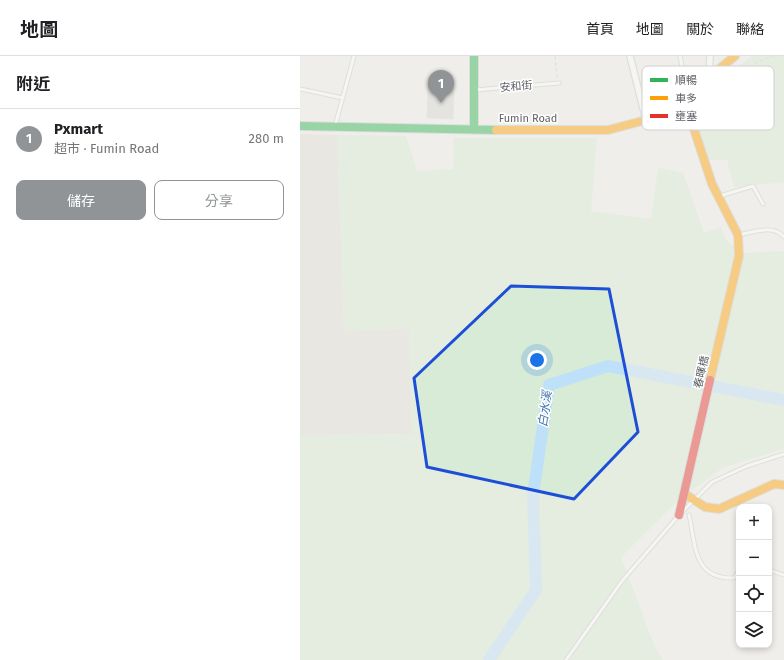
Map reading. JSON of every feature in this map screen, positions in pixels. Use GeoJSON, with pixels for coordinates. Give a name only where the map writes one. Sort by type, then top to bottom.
{"type":"FeatureCollection","features":[{"type":"Feature","properties":{"kind":"street"},"geometry":{"type":"LineString","coordinates":[[474,130],[476,56]]}},
{"type":"Feature","properties":{"kind":"street"},"geometry":{"type":"LineString","coordinates":[[630,56],[642,104]]}},
{"type":"Feature","properties":{"kind":"street"},"geometry":{"type":"LineString","coordinates":[[710,56],[710,66]]}},
{"type":"Feature","properties":{"kind":"street","name":"Fumin Road"},"geometry":{"type":"LineString","coordinates":[[722,66],[735,56]]}},
{"type":"Feature","properties":{"kind":"street","name":"Fumin Road"},"geometry":{"type":"LineString","coordinates":[[300,126],[474,130],[608,130],[642,121]]}},
{"type":"Feature","properties":{"kind":"street"},"geometry":{"type":"LineString","coordinates":[[694,130],[712,184],[738,235]]}},
{"type":"Feature","properties":{"kind":"street","name":"春暉橋"},"geometry":{"type":"LineString","coordinates":[[679,515],[739,256],[738,235]]}},
{"type":"Feature","properties":{"kind":"street"},"geometry":{"type":"LineString","coordinates":[[685,494],[688,498],[694,499],[705,507],[719,509],[774,484],[784,485]]}},
{"type":"Feature","properties":{"kind":"lane"},"geometry":{"type":"LineString","coordinates":[[335,126],[354,56]]}},
{"type":"Feature","properties":{"kind":"lane"},"geometry":{"type":"LineString","coordinates":[[680,56],[682,66]]}},
{"type":"Feature","properties":{"kind":"lane","name":"安和街"},"geometry":{"type":"LineString","coordinates":[[474,90],[559,83]]}},
{"type":"Feature","properties":{"kind":"lane"},"geometry":{"type":"LineString","coordinates":[[300,89],[343,98]]}},
{"type":"Feature","properties":{"kind":"lane"},"geometry":{"type":"LineString","coordinates":[[718,196],[753,186],[763,204]]}},
{"type":"Feature","properties":{"kind":"lane"},"geometry":{"type":"LineString","coordinates":[[738,235],[771,229],[780,233],[784,238]]}},
{"type":"Feature","properties":{"kind":"lane"},"geometry":{"type":"LineString","coordinates":[[566,660],[622,581],[694,499],[712,482],[747,466],[784,454]]}},
{"type":"Feature","properties":{"kind":"lane"},"geometry":{"type":"LineString","coordinates":[[689,515],[698,560],[705,571],[712,575],[730,578],[734,578],[736,575]]}},
{"type":"Feature","properties":{"kind":"lane"},"geometry":{"type":"LineString","coordinates":[[772,571],[784,575]]}},
{"type":"Feature","properties":{"kind":"path"},"geometry":{"type":"LineString","coordinates":[[555,56],[559,83]]}},
{"type":"Feature","properties":{"kind":"path"},"geometry":{"type":"LineString","coordinates":[[754,66],[755,63],[773,56]]}},
{"type":"Feature","properties":{"kind":"path"},"geometry":{"type":"LineString","coordinates":[[728,61],[730,66]]}},
{"type":"Feature","properties":{"kind":"highlighted area"},"geometry":{"type":"Polygon","coordinates":[[[511,286],[609,289],[638,432],[574,499],[427,467],[414,378],[511,286]]]}},
{"type":"Feature","properties":{"kind":"shaded area"},"geometry":{"type":"Polygon","coordinates":[[[300,134],[337,135],[344,331],[409,328],[412,434],[300,436],[300,134]]]}},
{"type":"Feature","properties":{"kind":"green space"},"geometry":{"type":"Polygon","coordinates":[[[752,56],[784,56],[784,182],[734,187],[727,160],[702,160],[691,130],[774,130],[774,66],[739,66],[752,56]]]}},
{"type":"Feature","properties":{"kind":"green space"},"geometry":{"type":"Polygon","coordinates":[[[337,135],[406,136],[417,171],[453,169],[454,138],[597,138],[591,211],[651,219],[658,168],[683,173],[704,233],[721,227],[726,240],[742,253],[784,251],[784,449],[724,467],[682,497],[621,557],[654,645],[663,660],[300,660],[300,436],[412,434],[409,328],[344,331],[337,135]]]}},
{"type":"Feature","properties":{"kind":"building"},"geometry":{"type":"Polygon","coordinates":[[[428,87],[454,88],[453,119],[427,118],[428,87]]]}},
{"type":"Feature","properties":{"kind":"waterway","name":"白水溪"},"geometry":{"type":"LineString","coordinates":[[489,660],[536,590],[533,495],[549,385],[608,366],[784,400]]}},
{"type":"Feature","properties":{"kind":"traffic: fast"},"geometry":{"type":"LineString","coordinates":[[474,56],[474,130]]}},
{"type":"Feature","properties":{"kind":"traffic: fast"},"geometry":{"type":"LineString","coordinates":[[300,126],[496,130]]}},
{"type":"Feature","properties":{"kind":"traffic: slow"},"geometry":{"type":"LineString","coordinates":[[723,66],[735,56]]}},
{"type":"Feature","properties":{"kind":"traffic: slow"},"geometry":{"type":"LineString","coordinates":[[496,130],[608,130],[642,121]]}},
{"type":"Feature","properties":{"kind":"traffic: slow"},"geometry":{"type":"LineString","coordinates":[[694,130],[712,184],[738,235],[739,256],[710,380]]}},
{"type":"Feature","properties":{"kind":"traffic: slow"},"geometry":{"type":"LineString","coordinates":[[685,494],[705,507],[719,509],[774,484],[784,485]]}},
{"type":"Feature","properties":{"kind":"traffic: jam"},"geometry":{"type":"LineString","coordinates":[[679,515],[710,380]]}},
{"type":"Feature","properties":{"kind":"place","name":"Pxmart"},"geometry":{"type":"Point","coordinates":[441,103]}}]}
